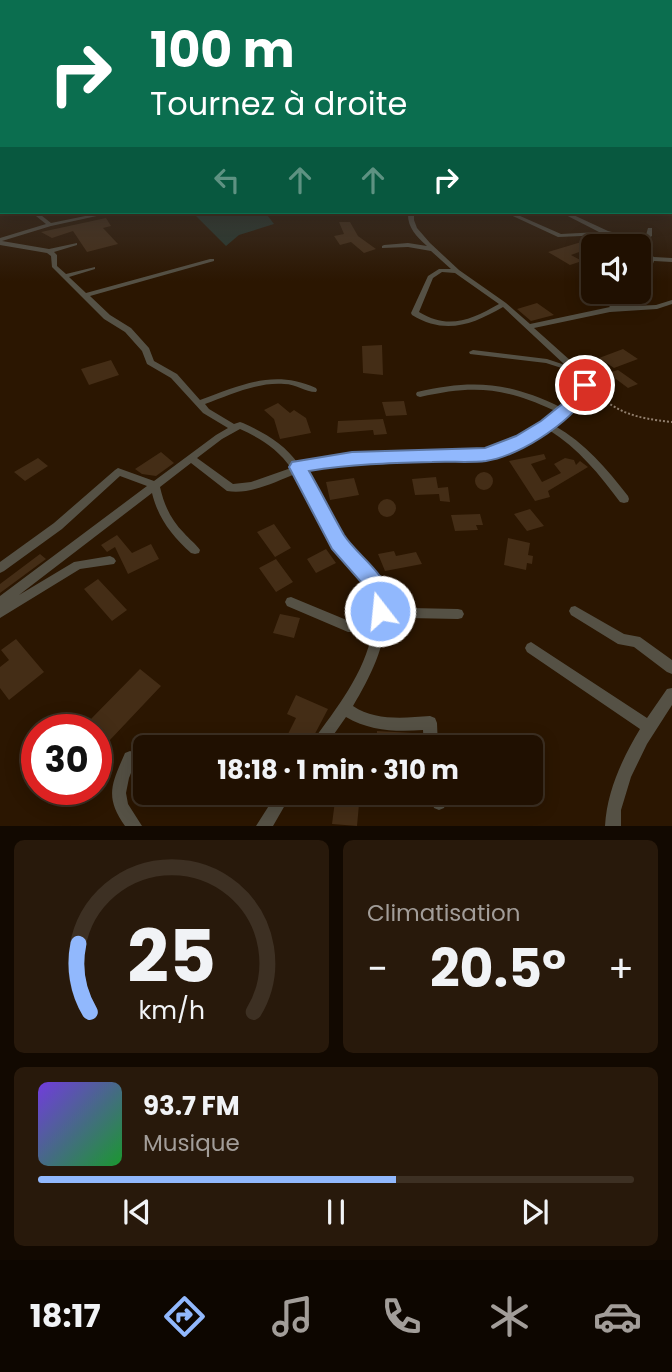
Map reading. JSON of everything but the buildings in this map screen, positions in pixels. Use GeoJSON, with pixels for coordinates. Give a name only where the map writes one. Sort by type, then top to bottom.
{"type":"FeatureCollection","features":[{"type":"Feature","properties":{"kind":"street"},"geometry":{"type":"LineString","coordinates":[[36,214],[50,225]]}},
{"type":"Feature","properties":{"kind":"street"},"geometry":{"type":"LineString","coordinates":[[0,241],[50,225],[102,214]]}},
{"type":"Feature","properties":{"kind":"street"},"geometry":{"type":"LineString","coordinates":[[192,458],[231,488],[249,487],[298,467],[352,458],[487,454],[522,440],[547,425],[579,399],[585,385],[578,372],[504,303],[457,271],[431,249],[411,224],[411,214]]}},
{"type":"Feature","properties":{"kind":"street"},"geometry":{"type":"LineString","coordinates":[[510,214],[560,236],[610,233]]}},
{"type":"Feature","properties":{"kind":"street"},"geometry":{"type":"LineString","coordinates":[[567,214],[610,233]]}},
{"type":"Feature","properties":{"kind":"street"},"geometry":{"type":"LineString","coordinates":[[649,234],[650,229]]}},
{"type":"Feature","properties":{"kind":"street"},"geometry":{"type":"LineString","coordinates":[[0,241],[49,251],[75,244]]}},
{"type":"Feature","properties":{"kind":"street"},"geometry":{"type":"LineString","coordinates":[[384,247],[408,245],[431,249]]}},
{"type":"Feature","properties":{"kind":"street"},"geometry":{"type":"LineString","coordinates":[[49,251],[54,255],[54,266],[107,317],[128,330],[146,350],[150,362],[174,376],[199,403],[234,428]]}},
{"type":"Feature","properties":{"kind":"street"},"geometry":{"type":"LineString","coordinates":[[652,259],[672,260]]}},
{"type":"Feature","properties":{"kind":"street"},"geometry":{"type":"LineString","coordinates":[[87,295],[212,260]]}},
{"type":"Feature","properties":{"kind":"street"},"geometry":{"type":"LineString","coordinates":[[65,276],[93,268]]}},
{"type":"Feature","properties":{"kind":"street"},"geometry":{"type":"LineString","coordinates":[[457,271],[441,270],[430,277],[415,313],[421,318],[465,324],[504,303]]}},
{"type":"Feature","properties":{"kind":"street"},"geometry":{"type":"LineString","coordinates":[[613,310],[657,307],[672,302]]}},
{"type":"Feature","properties":{"kind":"street"},"geometry":{"type":"LineString","coordinates":[[611,304],[613,310]]}},
{"type":"Feature","properties":{"kind":"street"},"geometry":{"type":"LineString","coordinates":[[528,327],[631,304]]}},
{"type":"Feature","properties":{"kind":"street"},"geometry":{"type":"LineString","coordinates":[[473,352],[547,361],[578,372]]}},
{"type":"Feature","properties":{"kind":"street"},"geometry":{"type":"LineString","coordinates":[[199,403],[253,385],[278,380],[300,382],[313,390]]}},
{"type":"Feature","properties":{"kind":"street"},"geometry":{"type":"LineString","coordinates":[[420,394],[457,385],[491,386],[537,399],[557,409],[558,417]]}},
{"type":"Feature","properties":{"kind":"street"},"geometry":{"type":"LineString","coordinates":[[0,603],[155,485],[240,425],[256,431],[278,445],[298,467],[339,543],[369,577],[381,597],[408,613],[458,614]]}},
{"type":"Feature","properties":{"kind":"street"},"geometry":{"type":"LineString","coordinates":[[547,425],[571,438],[603,471],[624,499]]}},
{"type":"Feature","properties":{"kind":"street"},"geometry":{"type":"LineString","coordinates":[[0,568],[58,527],[118,472],[155,485]]}},
{"type":"Feature","properties":{"kind":"street"},"geometry":{"type":"LineString","coordinates":[[155,485],[159,507],[176,534],[195,550]]}},
{"type":"Feature","properties":{"kind":"street"},"geometry":{"type":"LineString","coordinates":[[0,613],[78,565],[110,561]]}},
{"type":"Feature","properties":{"kind":"street"},"geometry":{"type":"LineString","coordinates":[[325,735],[344,708],[373,651],[379,626],[381,597]]}},
{"type":"Feature","properties":{"kind":"street"},"geometry":{"type":"LineString","coordinates":[[291,602],[348,627],[379,626]]}},
{"type":"Feature","properties":{"kind":"street"},"geometry":{"type":"LineString","coordinates":[[575,611],[622,640],[636,641],[672,668]]}},
{"type":"Feature","properties":{"kind":"street"},"geometry":{"type":"LineString","coordinates":[[531,648],[647,726]]}},
{"type":"Feature","properties":{"kind":"street"},"geometry":{"type":"LineString","coordinates":[[613,826],[612,809],[647,726],[672,694]]}},
{"type":"Feature","properties":{"kind":"street"},"geometry":{"type":"LineString","coordinates":[[344,708],[355,717],[392,725],[430,723],[430,735]]}},
{"type":"Feature","properties":{"kind":"street"},"geometry":{"type":"LineString","coordinates":[[130,758],[117,788],[121,809],[134,826]]}},
{"type":"Feature","properties":{"kind":"street"},"geometry":{"type":"LineString","coordinates":[[264,826],[277,805]]}},
{"type":"Feature","properties":{"kind":"path"},"geometry":{"type":"LineString","coordinates":[[585,385],[615,410],[636,418],[672,422]]}},
{"type":"Feature","properties":{"kind":"green space"},"geometry":{"type":"Polygon","coordinates":[[[194,214],[266,214],[274,224],[239,235],[226,246],[194,214]]]}},
{"type":"Feature","properties":{"kind":"route"},"geometry":{"type":"LineString","coordinates":[[380,611],[381,597],[369,577],[339,543],[298,467],[352,458],[487,454],[505,449],[558,417],[579,399],[585,385]]}}]}
